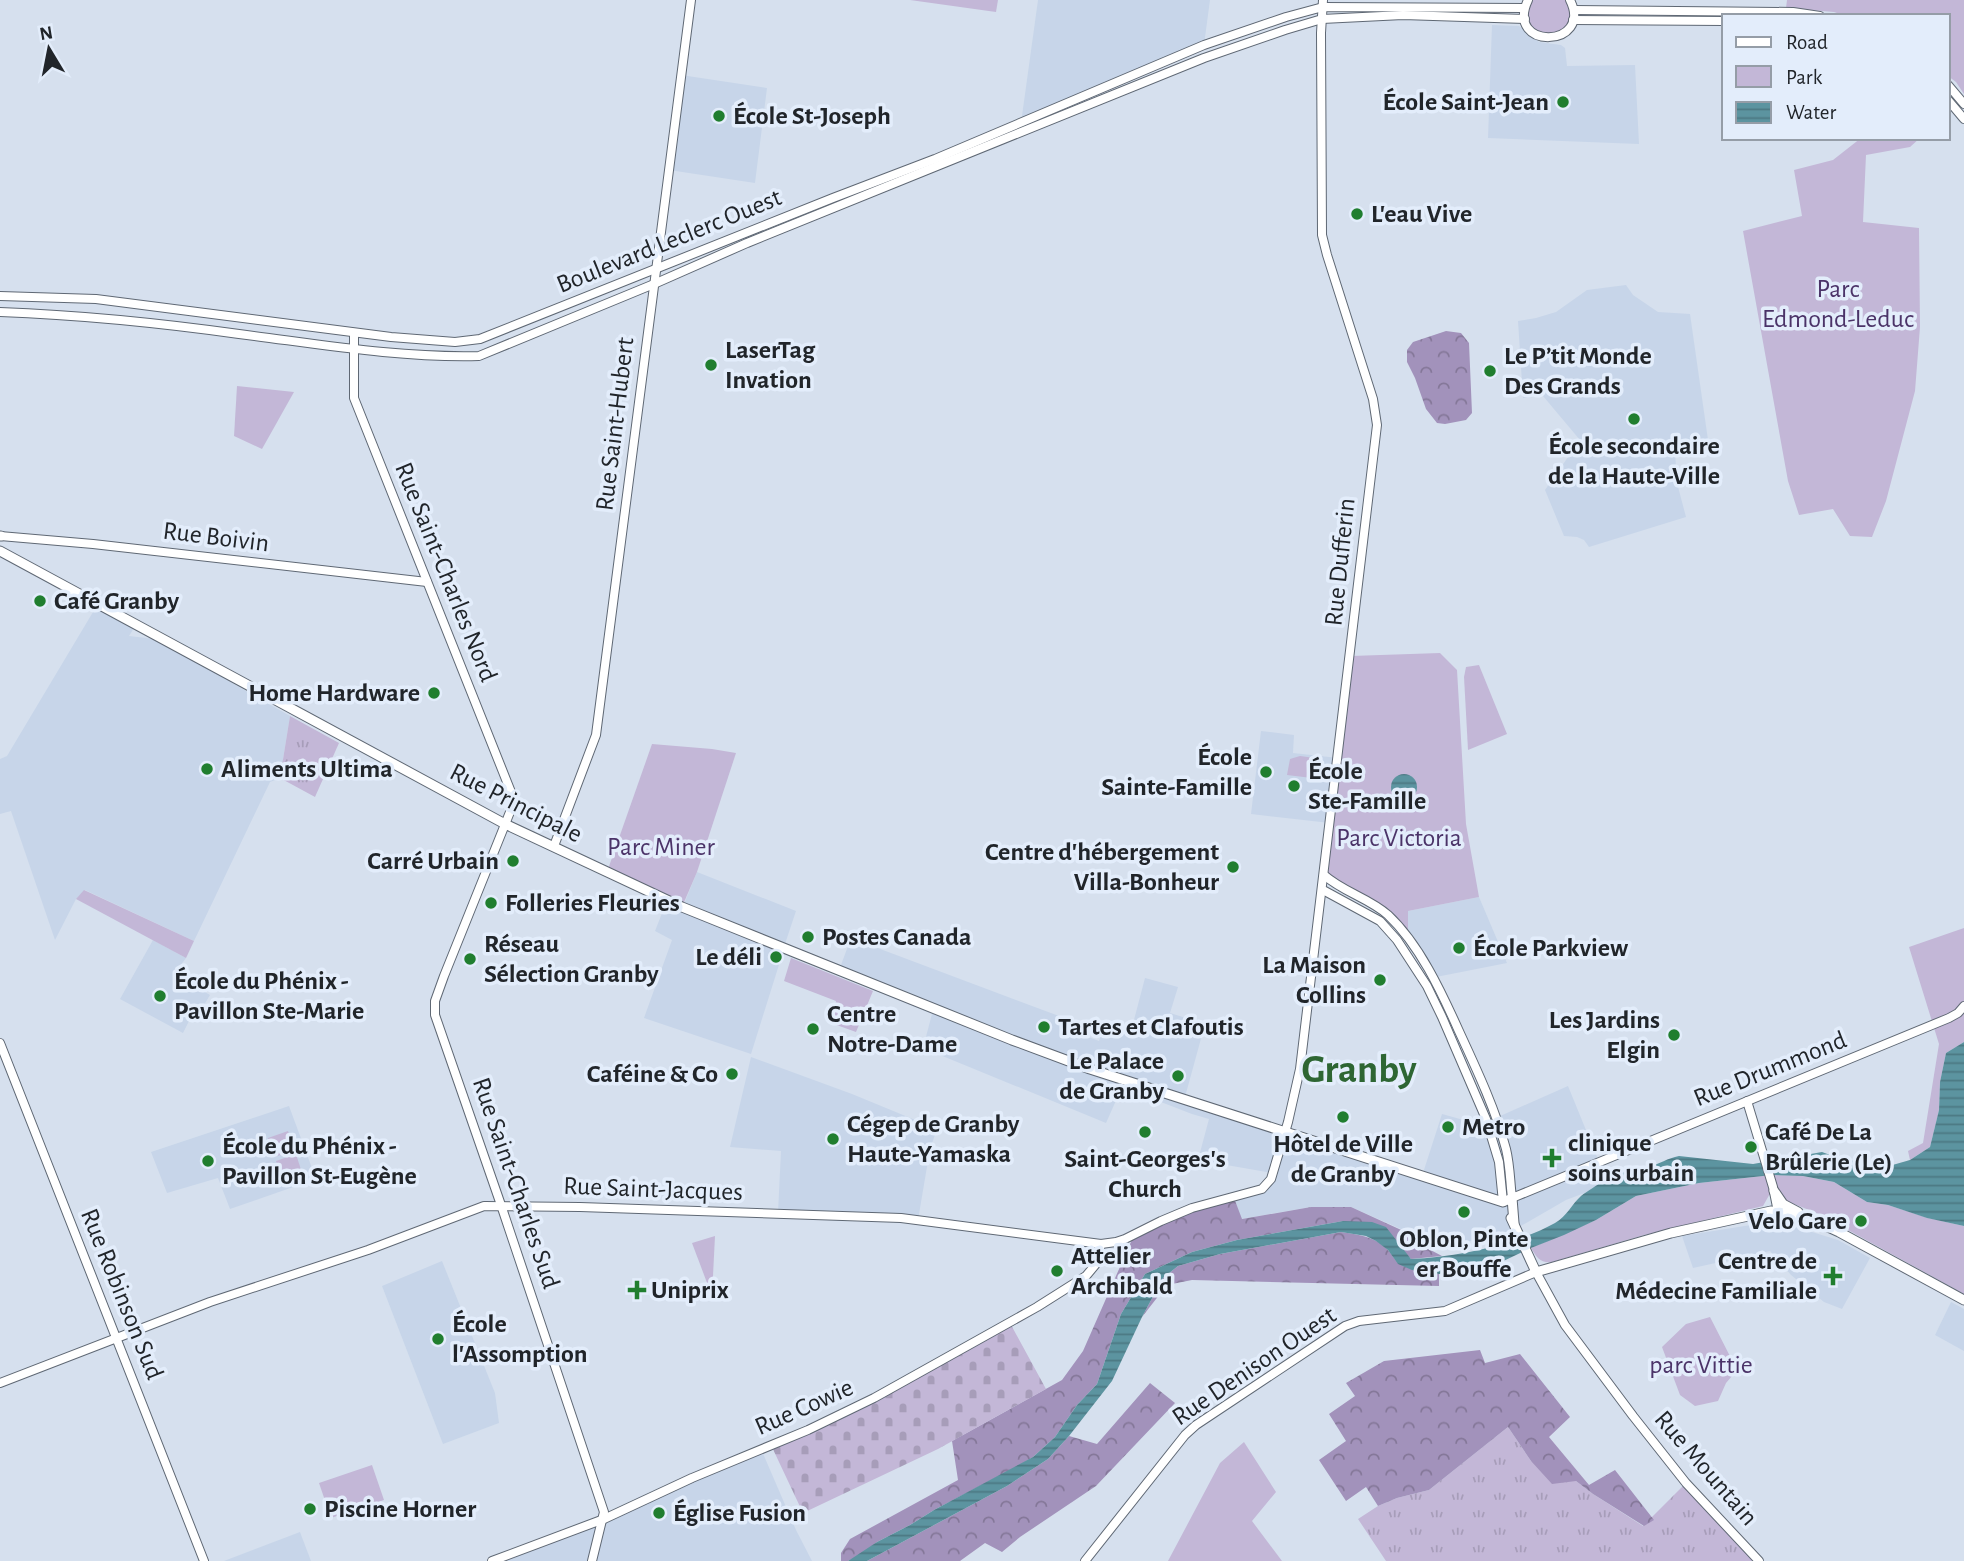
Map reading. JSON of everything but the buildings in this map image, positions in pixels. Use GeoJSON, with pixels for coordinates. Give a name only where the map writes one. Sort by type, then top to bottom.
{"type":"FeatureCollection","features":[{"type":"Feature","properties":{"kind":"main road","name":"Rue Principale"},"geometry":{"type":"LineString","coordinates":[[0,551],[505,824],[682,907],[1012,1040],[1120,1079],[1507,1200]]}},
{"type":"Feature","properties":{"kind":"main road"},"geometry":{"type":"LineString","coordinates":[[1763,1212],[1768,1206],[1773,1189]]}},
{"type":"Feature","properties":{"kind":"main road"},"geometry":{"type":"LineString","coordinates":[[1773,1189],[1783,1204],[1964,1300]]}},
{"type":"Feature","properties":{"kind":"main road","name":"Rue Mountain"},"geometry":{"type":"LineString","coordinates":[[1507,1200],[1536,1272]]}},
{"type":"Feature","properties":{"kind":"main road"},"geometry":{"type":"LineString","coordinates":[[1536,1272],[1671,1233],[1763,1212],[1834,1230]]}},
{"type":"Feature","properties":{"kind":"main road"},"geometry":{"type":"LineString","coordinates":[[1734,1219],[1779,1215],[1806,1217]]}},
{"type":"Feature","properties":{"kind":"street","name":"Rue Saint-Hubert"},"geometry":{"type":"LineString","coordinates":[[554,846],[596,735],[691,0]]}},
{"type":"Feature","properties":{"kind":"street"},"geometry":{"type":"LineString","coordinates":[[1526,4],[1525,19],[1531,31],[1547,38],[1563,34],[1571,26],[1574,10],[1570,0]]}},
{"type":"Feature","properties":{"kind":"street","name":"Boulevard Leclerc Ouest"},"geometry":{"type":"LineString","coordinates":[[0,296],[96,299],[354,333],[455,342],[480,339],[935,159],[1204,45],[1323,3],[1526,4]]}},
{"type":"Feature","properties":{"kind":"street","name":"Rue Dufferin"},"geometry":{"type":"LineString","coordinates":[[1285,1132],[1300,1069],[1377,425],[1373,400],[1322,235],[1323,3]]}},
{"type":"Feature","properties":{"kind":"street"},"geometry":{"type":"LineString","coordinates":[[1574,10],[1793,14]]}},
{"type":"Feature","properties":{"kind":"street","name":"Boulevard Leclerc Ouest"},"geometry":{"type":"LineString","coordinates":[[0,312],[95,317],[354,349],[453,357],[479,356],[747,243],[1204,58],[1322,19],[1403,15],[1525,19]]}},
{"type":"Feature","properties":{"kind":"street"},"geometry":{"type":"LineString","coordinates":[[1573,20],[1722,21]]}},
{"type":"Feature","properties":{"kind":"street"},"geometry":{"type":"LineString","coordinates":[[1950,87],[1964,104]]}},
{"type":"Feature","properties":{"kind":"street"},"geometry":{"type":"LineString","coordinates":[[1950,102],[1964,119]]}},
{"type":"Feature","properties":{"kind":"street","name":"Rue Saint-Charles Nord"},"geometry":{"type":"LineString","coordinates":[[354,333],[354,398],[412,570],[426,582],[508,780],[512,807],[505,824]]}},
{"type":"Feature","properties":{"kind":"street","name":"Rue Boivin"},"geometry":{"type":"LineString","coordinates":[[0,536],[412,570],[426,582]]}},
{"type":"Feature","properties":{"kind":"street","name":"Rue Saint-Charles Sud"},"geometry":{"type":"LineString","coordinates":[[505,824],[435,1001],[435,1015],[604,1512],[592,1561]]}},
{"type":"Feature","properties":{"kind":"street"},"geometry":{"type":"LineString","coordinates":[[1324,875],[1336,885],[1387,914],[1408,939],[1433,978],[1476,1068],[1506,1150],[1507,1200]]}},
{"type":"Feature","properties":{"kind":"street"},"geometry":{"type":"LineString","coordinates":[[1323,890],[1380,921],[1397,940],[1427,986],[1486,1119],[1507,1200]]}},
{"type":"Feature","properties":{"kind":"street","name":"Rue Drummond"},"geometry":{"type":"LineString","coordinates":[[1507,1200],[1949,1018],[1964,1006]]}},
{"type":"Feature","properties":{"kind":"street","name":"Rue Robinson Sud"},"geometry":{"type":"LineString","coordinates":[[0,1043],[204,1561]]}},
{"type":"Feature","properties":{"kind":"street"},"geometry":{"type":"LineString","coordinates":[[1746,1101],[1779,1215]]}},
{"type":"Feature","properties":{"kind":"street","name":"Rue Saint-Jacques"},"geometry":{"type":"LineString","coordinates":[[0,1382],[209,1302],[368,1250],[484,1206],[901,1218],[1101,1244],[1125,1239],[1192,1208],[1262,1189],[1271,1179],[1285,1132]]}},
{"type":"Feature","properties":{"kind":"street","name":"Rue Cowie"},"geometry":{"type":"LineString","coordinates":[[492,1561],[604,1519],[857,1406],[1010,1323],[1086,1276],[1096,1264],[1101,1244]]}},
{"type":"Feature","properties":{"kind":"street","name":"Rue Denison Ouest"},"geometry":{"type":"LineString","coordinates":[[1085,1561],[1185,1435],[1196,1425],[1345,1326],[1359,1321],[1445,1311],[1536,1272]]}},
{"type":"Feature","properties":{"kind":"street","name":"Rue Mountain"},"geometry":{"type":"LineString","coordinates":[[1536,1272],[1564,1325],[1633,1416],[1686,1483],[1759,1561]]}},
{"type":"Feature","properties":{"kind":"shaded area"},"geometry":{"type":"Polygon","coordinates":[[[1038,0],[1210,0],[1204,45],[1021,123],[1038,0]]]}},
{"type":"Feature","properties":{"kind":"shaded area","name":"École Saint-Jean"},"geometry":{"type":"Polygon","coordinates":[[[1492,25],[1519,26],[1539,42],[1561,45],[1565,48],[1567,66],[1635,65],[1639,144],[1488,138],[1492,25]]]}},
{"type":"Feature","properties":{"kind":"shaded area","name":"École St-Joseph"},"geometry":{"type":"Polygon","coordinates":[[[681,75],[767,88],[755,183],[669,170],[681,75]]]}},
{"type":"Feature","properties":{"kind":"shaded area","name":"École secondaire de la Haute-Ville"},"geometry":{"type":"Polygon","coordinates":[[[1626,285],[1633,295],[1658,312],[1690,314],[1709,447],[1675,452],[1677,483],[1686,517],[1589,547],[1584,540],[1564,536],[1545,490],[1580,440],[1543,396],[1523,398],[1518,321],[1556,312],[1587,290],[1626,285]]]}},
{"type":"Feature","properties":{"kind":"shaded area"},"geometry":{"type":"Polygon","coordinates":[[[96,607],[134,628],[129,636],[155,639],[290,716],[280,778],[270,782],[194,941],[85,890],[76,899],[55,940],[11,811],[0,814],[0,759],[7,756],[96,607]]]}},
{"type":"Feature","properties":{"kind":"shaded area","name":"École Ste-Famille"},"geometry":{"type":"Polygon","coordinates":[[[1261,731],[1294,735],[1293,753],[1338,758],[1330,823],[1251,814],[1261,731]]]}},
{"type":"Feature","properties":{"kind":"shaded area"},"geometry":{"type":"Polygon","coordinates":[[[697,872],[796,911],[785,944],[841,965],[851,938],[1067,1019],[1065,1028],[1099,1041],[1104,1027],[1130,1035],[1145,978],[1178,987],[1170,1013],[1205,1024],[1185,1097],[1423,1173],[1442,1114],[1478,1124],[1568,1086],[1606,1179],[1590,1191],[1566,1200],[1507,1234],[1449,1245],[1410,1233],[1351,1207],[1311,1207],[1241,1219],[1234,1198],[1262,1192],[1272,1184],[1278,1174],[1198,1160],[1209,1119],[1122,1087],[1106,1123],[923,1048],[932,1014],[783,952],[751,1054],[644,1018],[672,940],[655,931],[666,903],[682,909],[697,872]]]}},
{"type":"Feature","properties":{"kind":"shaded area","name":"École Parkview"},"geometry":{"type":"Polygon","coordinates":[[[1479,897],[1507,963],[1436,977],[1408,934],[1408,911],[1479,897]]]}},
{"type":"Feature","properties":{"kind":"shaded area"},"geometry":{"type":"Polygon","coordinates":[[[153,940],[186,958],[174,974],[210,995],[190,1019],[183,1033],[120,999],[153,940]]]}},
{"type":"Feature","properties":{"kind":"shaded area","name":"Cégep de Granby Haute-Yamaska"},"geometry":{"type":"Polygon","coordinates":[[[751,1057],[937,1129],[930,1149],[918,1220],[778,1213],[781,1151],[730,1147],[751,1057]]]}},
{"type":"Feature","properties":{"kind":"shaded area"},"geometry":{"type":"Polygon","coordinates":[[[289,1106],[316,1179],[230,1209],[218,1178],[167,1193],[151,1152],[289,1106]]]}},
{"type":"Feature","properties":{"kind":"shaded area"},"geometry":{"type":"Polygon","coordinates":[[[1757,1224],[1786,1224],[1838,1240],[1870,1258],[1842,1309],[1824,1302],[1791,1275],[1770,1251],[1693,1268],[1682,1236],[1757,1224]]]}},
{"type":"Feature","properties":{"kind":"shaded area","name":"École l'Assomption"},"geometry":{"type":"Polygon","coordinates":[[[442,1261],[495,1393],[499,1423],[443,1444],[382,1286],[442,1261]]]}},
{"type":"Feature","properties":{"kind":"shaded area"},"geometry":{"type":"Polygon","coordinates":[[[1951,1302],[1964,1309],[1964,1351],[1935,1335],[1951,1302]]]}},
{"type":"Feature","properties":{"kind":"shaded area"},"geometry":{"type":"Polygon","coordinates":[[[761,1449],[812,1561],[492,1561],[568,1532],[761,1449]]]}},
{"type":"Feature","properties":{"kind":"shaded area"},"geometry":{"type":"Polygon","coordinates":[[[300,1532],[311,1561],[224,1561],[300,1532]]]}},
{"type":"Feature","properties":{"kind":"green space"},"geometry":{"type":"Polygon","coordinates":[[[910,0],[998,0],[996,12],[910,0]]]}},
{"type":"Feature","properties":{"kind":"green space"},"geometry":{"type":"Polygon","coordinates":[[[1528,0],[1570,0],[1571,26],[1547,38],[1527,25],[1528,0]]]}},
{"type":"Feature","properties":{"kind":"green space"},"geometry":{"type":"Polygon","coordinates":[[[1787,0],[1964,0],[1964,94],[1950,78],[1950,14],[1840,14],[1786,8],[1787,0]]]}},
{"type":"Feature","properties":{"kind":"green space","name":"Parc Edmond-Leduc"},"geometry":{"type":"Polygon","coordinates":[[[1858,140],[1918,140],[1910,147],[1866,155],[1863,222],[1919,228],[1920,327],[1915,391],[1886,501],[1872,537],[1850,536],[1833,509],[1799,515],[1788,481],[1743,231],[1802,216],[1794,170],[1833,160],[1858,140]]]}},
{"type":"Feature","properties":{"kind":"green space"},"geometry":{"type":"Polygon","coordinates":[[[1446,331],[1461,333],[1469,343],[1472,413],[1466,420],[1445,424],[1437,423],[1426,409],[1407,362],[1407,350],[1413,342],[1446,331]]]}},
{"type":"Feature","properties":{"kind":"green space"},"geometry":{"type":"Polygon","coordinates":[[[237,386],[294,392],[262,449],[234,436],[237,386]]]}},
{"type":"Feature","properties":{"kind":"green space","name":"Parc Victoria"},"geometry":{"type":"Polygon","coordinates":[[[1440,653],[1457,670],[1466,824],[1479,897],[1408,911],[1408,934],[1387,911],[1325,876],[1351,656],[1440,653]]]}},
{"type":"Feature","properties":{"kind":"green space","name":"Parc Victoria"},"geometry":{"type":"Polygon","coordinates":[[[1479,665],[1507,734],[1468,750],[1464,677],[1466,667],[1479,665]]]}},
{"type":"Feature","properties":{"kind":"green space"},"geometry":{"type":"Polygon","coordinates":[[[290,716],[339,743],[315,797],[280,778],[290,716]]]}},
{"type":"Feature","properties":{"kind":"green space","name":"Parc Miner"},"geometry":{"type":"Polygon","coordinates":[[[652,744],[736,753],[697,872],[682,907],[607,872],[652,744]]]}},
{"type":"Feature","properties":{"kind":"green space"},"geometry":{"type":"Polygon","coordinates":[[[1300,756],[1315,758],[1312,778],[1287,775],[1290,759],[1300,756]]]}},
{"type":"Feature","properties":{"kind":"green space"},"geometry":{"type":"Polygon","coordinates":[[[84,890],[194,941],[186,958],[76,899],[84,890]]]}},
{"type":"Feature","properties":{"kind":"green space"},"geometry":{"type":"Polygon","coordinates":[[[1964,928],[1964,1042],[1946,1053],[1940,1082],[1939,1110],[1930,1147],[1910,1160],[1908,1151],[1923,1143],[1939,1044],[1909,947],[1964,928]]]}},
{"type":"Feature","properties":{"kind":"green space"},"geometry":{"type":"Polygon","coordinates":[[[791,958],[873,991],[856,1032],[831,1023],[836,1001],[784,981],[791,958]]]}},
{"type":"Feature","properties":{"kind":"green space"},"geometry":{"type":"Polygon","coordinates":[[[288,1131],[294,1150],[275,1157],[268,1138],[288,1131]]]}},
{"type":"Feature","properties":{"kind":"green space"},"geometry":{"type":"Polygon","coordinates":[[[296,1154],[302,1173],[282,1180],[276,1161],[296,1154]]]}},
{"type":"Feature","properties":{"kind":"green space"},"geometry":{"type":"Polygon","coordinates":[[[1772,1175],[1803,1176],[1834,1182],[1867,1202],[1888,1205],[1964,1226],[1964,1294],[1819,1214],[1785,1200],[1778,1188],[1772,1190],[1763,1206],[1644,1235],[1552,1262],[1539,1259],[1531,1248],[1596,1220],[1636,1196],[1699,1183],[1772,1175]]]}},
{"type":"Feature","properties":{"kind":"green space"},"geometry":{"type":"Polygon","coordinates":[[[1234,1198],[1242,1219],[1311,1207],[1351,1207],[1410,1234],[1421,1245],[1442,1256],[1411,1259],[1400,1247],[1343,1221],[1237,1240],[1192,1252],[1145,1274],[1121,1314],[1097,1384],[1077,1405],[1055,1437],[1020,1465],[877,1542],[859,1556],[841,1561],[841,1553],[850,1539],[958,1480],[952,1441],[1062,1380],[1083,1351],[1134,1235],[1161,1221],[1234,1198]]]}},
{"type":"Feature","properties":{"kind":"green space"},"geometry":{"type":"Polygon","coordinates":[[[1341,1232],[1377,1241],[1402,1265],[1439,1274],[1439,1286],[1192,1280],[1167,1285],[1142,1317],[1163,1278],[1178,1266],[1220,1254],[1341,1232]]]}},
{"type":"Feature","properties":{"kind":"green space"},"geometry":{"type":"Polygon","coordinates":[[[715,1236],[712,1296],[692,1243],[715,1236]]]}},
{"type":"Feature","properties":{"kind":"green space","name":"parc Vittie"},"geometry":{"type":"Polygon","coordinates":[[[1710,1317],[1737,1370],[1726,1383],[1718,1401],[1695,1406],[1680,1395],[1662,1347],[1686,1324],[1710,1317]]]}},
{"type":"Feature","properties":{"kind":"green space"},"geometry":{"type":"Polygon","coordinates":[[[1010,1323],[1046,1389],[938,1449],[803,1513],[771,1445],[808,1430],[1010,1323]]]}},
{"type":"Feature","properties":{"kind":"green space"},"geometry":{"type":"Polygon","coordinates":[[[1480,1350],[1485,1363],[1520,1354],[1570,1417],[1549,1437],[1589,1485],[1615,1470],[1654,1520],[1644,1526],[1576,1481],[1552,1484],[1531,1461],[1508,1427],[1429,1490],[1378,1506],[1366,1487],[1346,1501],[1319,1460],[1346,1441],[1329,1414],[1355,1396],[1346,1383],[1384,1361],[1480,1350]]]}},
{"type":"Feature","properties":{"kind":"green space"},"geometry":{"type":"Polygon","coordinates":[[[1150,1383],[1175,1403],[1096,1486],[1002,1552],[985,1543],[960,1561],[867,1561],[1007,1486],[1048,1459],[1069,1436],[1097,1444],[1150,1383]]]}},
{"type":"Feature","properties":{"kind":"green space"},"geometry":{"type":"Polygon","coordinates":[[[1508,1427],[1531,1461],[1576,1481],[1643,1526],[1686,1483],[1733,1533],[1752,1561],[1386,1561],[1358,1519],[1397,1498],[1429,1490],[1508,1427]]]}},
{"type":"Feature","properties":{"kind":"green space"},"geometry":{"type":"Polygon","coordinates":[[[1244,1442],[1276,1492],[1252,1521],[1282,1561],[1168,1561],[1220,1463],[1244,1442]]]}},
{"type":"Feature","properties":{"kind":"green space"},"geometry":{"type":"Polygon","coordinates":[[[372,1465],[384,1500],[331,1518],[319,1483],[372,1465]]]}},
{"type":"Feature","properties":{"kind":"water"},"geometry":{"type":"Polygon","coordinates":[[[1404,774],[1413,778],[1417,787],[1413,796],[1404,800],[1395,796],[1391,787],[1395,778],[1404,774]]]}},
{"type":"Feature","properties":{"kind":"water"},"geometry":{"type":"Polygon","coordinates":[[[1964,1042],[1964,1226],[1927,1218],[1888,1205],[1867,1202],[1834,1182],[1803,1176],[1772,1175],[1699,1183],[1636,1196],[1564,1235],[1495,1265],[1480,1268],[1439,1274],[1412,1270],[1398,1264],[1388,1250],[1376,1241],[1366,1236],[1341,1232],[1220,1254],[1178,1266],[1163,1278],[1112,1381],[1048,1459],[1007,1486],[867,1561],[848,1561],[877,1542],[1033,1457],[1055,1437],[1077,1405],[1097,1384],[1121,1314],[1145,1274],[1192,1252],[1237,1240],[1343,1221],[1372,1222],[1386,1227],[1411,1259],[1466,1253],[1504,1244],[1539,1231],[1559,1220],[1581,1196],[1606,1180],[1679,1156],[1753,1164],[1822,1152],[1841,1159],[1889,1166],[1910,1160],[1930,1147],[1939,1110],[1940,1082],[1946,1053],[1964,1042]]]}},
{"type":"Feature","properties":{"kind":"place","name":"École Saint-Jean"},"geometry":{"type":"Point","coordinates":[1563,102]}},
{"type":"Feature","properties":{"kind":"place","name":"École St-Joseph"},"geometry":{"type":"Point","coordinates":[719,116]}},
{"type":"Feature","properties":{"kind":"place","name":"L'eau Vive"},"geometry":{"type":"Point","coordinates":[1357,214]}},
{"type":"Feature","properties":{"kind":"place","name":"LaserTag Invation"},"geometry":{"type":"Point","coordinates":[711,365]}},
{"type":"Feature","properties":{"kind":"place","name":"Le P’tit Monde Des Grands"},"geometry":{"type":"Point","coordinates":[1490,371]}},
{"type":"Feature","properties":{"kind":"place","name":"École secondaire de la Haute-Ville"},"geometry":{"type":"Point","coordinates":[1634,419]}},
{"type":"Feature","properties":{"kind":"place","name":"Café Granby"},"geometry":{"type":"Point","coordinates":[40,601]}},
{"type":"Feature","properties":{"kind":"place","name":"Home Hardware"},"geometry":{"type":"Point","coordinates":[434,693]}},
{"type":"Feature","properties":{"kind":"place","name":"Aliments Ultima"},"geometry":{"type":"Point","coordinates":[207,769]}},
{"type":"Feature","properties":{"kind":"place","name":"École Sainte-Famille"},"geometry":{"type":"Point","coordinates":[1266,772]}},
{"type":"Feature","properties":{"kind":"place","name":"École Ste-Famille"},"geometry":{"type":"Point","coordinates":[1294,786]}},
{"type":"Feature","properties":{"kind":"place","name":"Carré Urbain"},"geometry":{"type":"Point","coordinates":[513,861]}},
{"type":"Feature","properties":{"kind":"place","name":"Centre d'hébergement Villa-Bonheur"},"geometry":{"type":"Point","coordinates":[1233,867]}},
{"type":"Feature","properties":{"kind":"place","name":"Folleries Fleuries"},"geometry":{"type":"Point","coordinates":[491,903]}},
{"type":"Feature","properties":{"kind":"place","name":"Postes Canada"},"geometry":{"type":"Point","coordinates":[808,937]}},
{"type":"Feature","properties":{"kind":"place","name":"École Parkview"},"geometry":{"type":"Point","coordinates":[1459,948]}},
{"type":"Feature","properties":{"kind":"place","name":"Le déli"},"geometry":{"type":"Point","coordinates":[776,957]}},
{"type":"Feature","properties":{"kind":"place","name":"Réseau Sélection Granby"},"geometry":{"type":"Point","coordinates":[470,959]}},
{"type":"Feature","properties":{"kind":"place","name":"La Maison Collins"},"geometry":{"type":"Point","coordinates":[1380,980]}},
{"type":"Feature","properties":{"kind":"place","name":"École du Phénix - Pavillon Ste-Marie"},"geometry":{"type":"Point","coordinates":[160,996]}},
{"type":"Feature","properties":{"kind":"place","name":"Tartes et Clafoutis"},"geometry":{"type":"Point","coordinates":[1044,1027]}},
{"type":"Feature","properties":{"kind":"place","name":"Centre Notre-Dame"},"geometry":{"type":"Point","coordinates":[813,1029]}},
{"type":"Feature","properties":{"kind":"place","name":"Les Jardins Elgin"},"geometry":{"type":"Point","coordinates":[1674,1035]}},
{"type":"Feature","properties":{"kind":"place","name":"Caféine & Co"},"geometry":{"type":"Point","coordinates":[732,1074]}},
{"type":"Feature","properties":{"kind":"place","name":"Le Palace de Granby"},"geometry":{"type":"Point","coordinates":[1178,1076]}},
{"type":"Feature","properties":{"kind":"place","name":"Hôtel de Ville de Granby"},"geometry":{"type":"Point","coordinates":[1343,1117]}},
{"type":"Feature","properties":{"kind":"place","name":"Metro"},"geometry":{"type":"Point","coordinates":[1448,1127]}},
{"type":"Feature","properties":{"kind":"place","name":"Saint-Georges's Church"},"geometry":{"type":"Point","coordinates":[1145,1132]}},
{"type":"Feature","properties":{"kind":"place","name":"Cégep de Granby Haute-Yamaska"},"geometry":{"type":"Point","coordinates":[833,1139]}},
{"type":"Feature","properties":{"kind":"place","name":"Café De La Brûlerie (Le)"},"geometry":{"type":"Point","coordinates":[1751,1147]}},
{"type":"Feature","properties":{"kind":"place","name":"clinique soins urbain"},"geometry":{"type":"Point","coordinates":[1552,1158]}},
{"type":"Feature","properties":{"kind":"place","name":"École du Phénix - Pavillon St-Eugène"},"geometry":{"type":"Point","coordinates":[208,1161]}},
{"type":"Feature","properties":{"kind":"place","name":"Oblon, Pinte er Bouffe"},"geometry":{"type":"Point","coordinates":[1464,1212]}},
{"type":"Feature","properties":{"kind":"place","name":"Velo Gare"},"geometry":{"type":"Point","coordinates":[1861,1221]}},
{"type":"Feature","properties":{"kind":"place","name":"Attelier Archibald"},"geometry":{"type":"Point","coordinates":[1057,1271]}},
{"type":"Feature","properties":{"kind":"place","name":"Centre de Médecine Familiale"},"geometry":{"type":"Point","coordinates":[1833,1276]}},
{"type":"Feature","properties":{"kind":"place","name":"Uniprix"},"geometry":{"type":"Point","coordinates":[637,1290]}},
{"type":"Feature","properties":{"kind":"place","name":"École l'Assomption"},"geometry":{"type":"Point","coordinates":[438,1339]}},
{"type":"Feature","properties":{"kind":"place","name":"Piscine Horner"},"geometry":{"type":"Point","coordinates":[310,1509]}},
{"type":"Feature","properties":{"kind":"place","name":"Église Fusion"},"geometry":{"type":"Point","coordinates":[659,1513]}},
{"type":"Feature","properties":{"kind":"district","name":"Granby"},"geometry":{"type":"Point","coordinates":[1359,1070]}}]}
